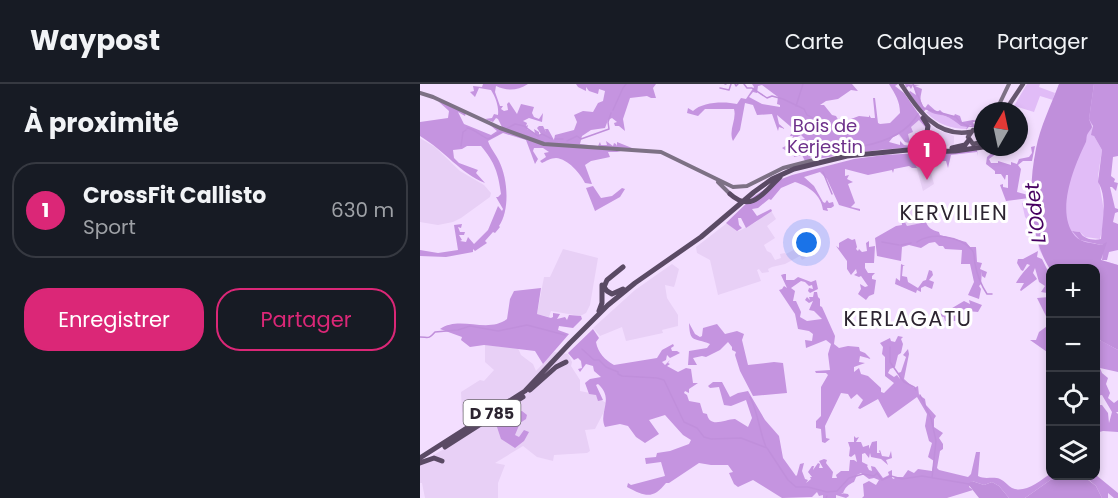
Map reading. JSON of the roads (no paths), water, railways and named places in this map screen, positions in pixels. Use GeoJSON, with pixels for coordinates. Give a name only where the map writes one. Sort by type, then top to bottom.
{"type":"FeatureCollection","features":[{"type":"Feature","properties":{"kind":"highway"},"geometry":{"type":"LineString","coordinates":[[923,118],[928,126],[927,132],[931,144],[940,150]]}},
{"type":"Feature","properties":{"kind":"highway"},"geometry":{"type":"LineString","coordinates":[[927,132],[930,128],[935,128]]}},
{"type":"Feature","properties":{"kind":"highway","name":"D 785"},"geometry":{"type":"LineString","coordinates":[[420,460],[509,407],[533,388],[616,301],[701,240],[763,185],[786,172],[847,156],[883,152],[954,150],[970,138]]}},
{"type":"Feature","properties":{"kind":"highway"},"geometry":{"type":"LineString","coordinates":[[883,152],[928,148],[931,144]]}},
{"type":"Feature","properties":{"kind":"highway","name":"D 785"},"geometry":{"type":"LineString","coordinates":[[420,460],[525,391],[594,317],[641,279],[780,177],[807,167],[852,158],[974,148]]}},
{"type":"Feature","properties":{"kind":"highway"},"geometry":{"type":"LineString","coordinates":[[814,160],[847,156]]}},
{"type":"Feature","properties":{"kind":"highway"},"geometry":{"type":"LineString","coordinates":[[730,194],[740,201],[754,201],[780,177]]}},
{"type":"Feature","properties":{"kind":"highway"},"geometry":{"type":"LineString","coordinates":[[594,317],[601,306],[602,285],[607,277],[623,267],[605,282],[605,289],[612,294],[641,279]]}},
{"type":"Feature","properties":{"kind":"highway"},"geometry":{"type":"LineString","coordinates":[[533,388],[567,359],[567,352],[573,344]]}},
{"type":"Feature","properties":{"kind":"highway"},"geometry":{"type":"LineString","coordinates":[[420,460],[434,458],[442,461]]}},
{"type":"Feature","properties":{"kind":"main road"},"geometry":{"type":"LineString","coordinates":[[1001,102],[1009,84]]}},
{"type":"Feature","properties":{"kind":"main road"},"geometry":{"type":"LineString","coordinates":[[1012,102],[1024,84]]}},
{"type":"Feature","properties":{"kind":"main road"},"geometry":{"type":"LineString","coordinates":[[902,85],[923,118],[935,128],[970,138]]}},
{"type":"Feature","properties":{"kind":"main road"},"geometry":{"type":"LineString","coordinates":[[902,85],[927,119],[947,131],[974,139]]}},
{"type":"Feature","properties":{"kind":"main road"},"geometry":{"type":"LineString","coordinates":[[420,93],[500,128],[544,144],[668,154],[729,186],[738,188],[777,171],[814,160]]}},
{"type":"Feature","properties":{"kind":"main road"},"geometry":{"type":"LineString","coordinates":[[970,138],[974,131]]}},
{"type":"Feature","properties":{"kind":"main road"},"geometry":{"type":"LineString","coordinates":[[712,177],[730,194]]}},
{"type":"Feature","properties":{"kind":"water","name":"L'Odet"},"geometry":{"type":"Polygon","coordinates":[[[1059,84],[1094,84],[1089,119],[1092,127],[1087,135],[1068,190],[1067,215],[1069,226],[1075,236],[1080,240],[1101,245],[1107,242],[1101,260],[1118,265],[1118,350],[1100,340],[1100,264],[1047,264],[1038,242],[1032,211],[1033,163],[1046,116],[1059,84]]]}},
{"type":"Feature","properties":{"kind":"water"},"geometry":{"type":"Polygon","coordinates":[[[1050,480],[1088,480],[1096,486],[1102,498],[1025,498],[1050,480]]]}},
{"type":"Feature","properties":{"kind":"water"},"geometry":{"type":"Polygon","coordinates":[[[972,481],[984,485],[992,482],[999,486],[1009,498],[979,498],[968,484],[972,481]]]}},
{"type":"Feature","properties":{"kind":"waterway"},"geometry":{"type":"LineString","coordinates":[[613,110],[626,84]]}},
{"type":"Feature","properties":{"kind":"waterway"},"geometry":{"type":"LineString","coordinates":[[720,88],[729,90],[731,84]]}},
{"type":"Feature","properties":{"kind":"waterway"},"geometry":{"type":"LineString","coordinates":[[735,84],[736,86],[738,84]]}},
{"type":"Feature","properties":{"kind":"waterway"},"geometry":{"type":"LineString","coordinates":[[744,84],[747,88],[752,88],[767,98],[772,96],[783,99],[804,109],[807,115],[841,129],[849,139],[863,146],[894,136],[908,126],[918,114]]}},
{"type":"Feature","properties":{"kind":"waterway"},"geometry":{"type":"LineString","coordinates":[[796,106],[803,84]]}},
{"type":"Feature","properties":{"kind":"waterway"},"geometry":{"type":"LineString","coordinates":[[913,84],[923,108],[956,117],[960,122],[974,126]]}},
{"type":"Feature","properties":{"kind":"waterway"},"geometry":{"type":"LineString","coordinates":[[567,141],[577,136],[581,139],[609,129],[608,122],[611,113]]}},
{"type":"Feature","properties":{"kind":"waterway"},"geometry":{"type":"LineString","coordinates":[[506,129],[515,124],[524,126],[538,136],[542,134],[552,139]]}},
{"type":"Feature","properties":{"kind":"waterway"},"geometry":{"type":"LineString","coordinates":[[467,128],[488,139],[503,131]]}},
{"type":"Feature","properties":{"kind":"waterway"},"geometry":{"type":"LineString","coordinates":[[461,146],[463,132],[466,130]]}},
{"type":"Feature","properties":{"kind":"waterway"},"geometry":{"type":"LineString","coordinates":[[555,139],[563,139]]}},
{"type":"Feature","properties":{"kind":"waterway"},"geometry":{"type":"LineString","coordinates":[[823,172],[832,194]]}},
{"type":"Feature","properties":{"kind":"waterway"},"geometry":{"type":"LineString","coordinates":[[917,242],[938,236],[967,245],[974,253],[977,272],[983,287],[987,294],[992,294]]}},
{"type":"Feature","properties":{"kind":"waterway"},"geometry":{"type":"LineString","coordinates":[[882,242],[899,245]]}},
{"type":"Feature","properties":{"kind":"waterway"},"geometry":{"type":"LineString","coordinates":[[901,245],[911,243]]}},
{"type":"Feature","properties":{"kind":"waterway"},"geometry":{"type":"LineString","coordinates":[[420,337],[470,326],[498,331],[527,325],[565,335]]}},
{"type":"Feature","properties":{"kind":"waterway"},"geometry":{"type":"LineString","coordinates":[[890,347],[890,362],[904,382],[916,390]]}},
{"type":"Feature","properties":{"kind":"waterway"},"geometry":{"type":"LineString","coordinates":[[582,349],[594,360],[599,360],[622,376],[664,380],[684,422],[697,428],[704,437],[711,439],[741,438],[767,448],[788,480],[796,487],[808,487],[827,492],[837,491],[849,478],[863,474],[874,476],[877,473],[882,480],[891,476],[902,479],[922,476],[969,484]]}},
{"type":"Feature","properties":{"kind":"waterway"},"geometry":{"type":"LineString","coordinates":[[920,395],[931,418],[936,441],[932,478]]}},
{"type":"Feature","properties":{"kind":"waterway"},"geometry":{"type":"LineString","coordinates":[[750,397],[766,447]]}},
{"type":"Feature","properties":{"kind":"place","name":"CrossFit Callisto"},"geometry":{"type":"Point","coordinates":[927,180]}},
{"type":"Feature","properties":{"kind":"district","name":"KERVILIEN"},"geometry":{"type":"Point","coordinates":[954,213]}},
{"type":"Feature","properties":{"kind":"district","name":"KERLAGATU"},"geometry":{"type":"Point","coordinates":[908,319]}},
{"type":"Feature","properties":{"kind":"park label","name":"Bois de Kerjestin"},"geometry":{"type":"Point","coordinates":[825,136]}}]}
